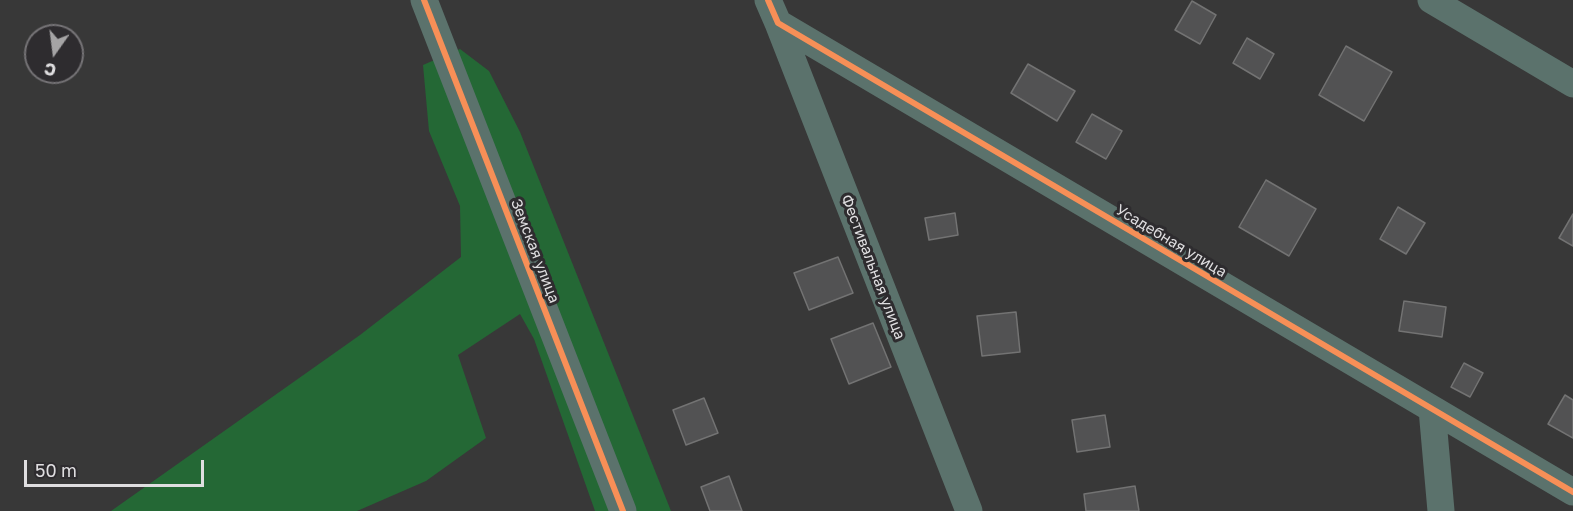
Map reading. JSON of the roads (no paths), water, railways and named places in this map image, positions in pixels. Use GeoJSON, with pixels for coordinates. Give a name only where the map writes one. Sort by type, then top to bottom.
{"type":"FeatureCollection","features":[{"type":"Feature","properties":{"kind":"street","name":"Земская улица"},"geometry":{"type":"LineString","coordinates":[[424,0],[623,511]]}},
{"type":"Feature","properties":{"kind":"street"},"geometry":{"type":"LineString","coordinates":[[1431,0],[1573,84]]}},
{"type":"Feature","properties":{"kind":"street","name":"Усадебная улица"},"geometry":{"type":"LineString","coordinates":[[773,11],[1573,492]]}},
{"type":"Feature","properties":{"kind":"street","name":"Фестивальная улица"},"geometry":{"type":"LineString","coordinates":[[773,11],[969,511]]}},
{"type":"Feature","properties":{"kind":"street"},"geometry":{"type":"LineString","coordinates":[[1432,409],[1441,511]]}}]}
